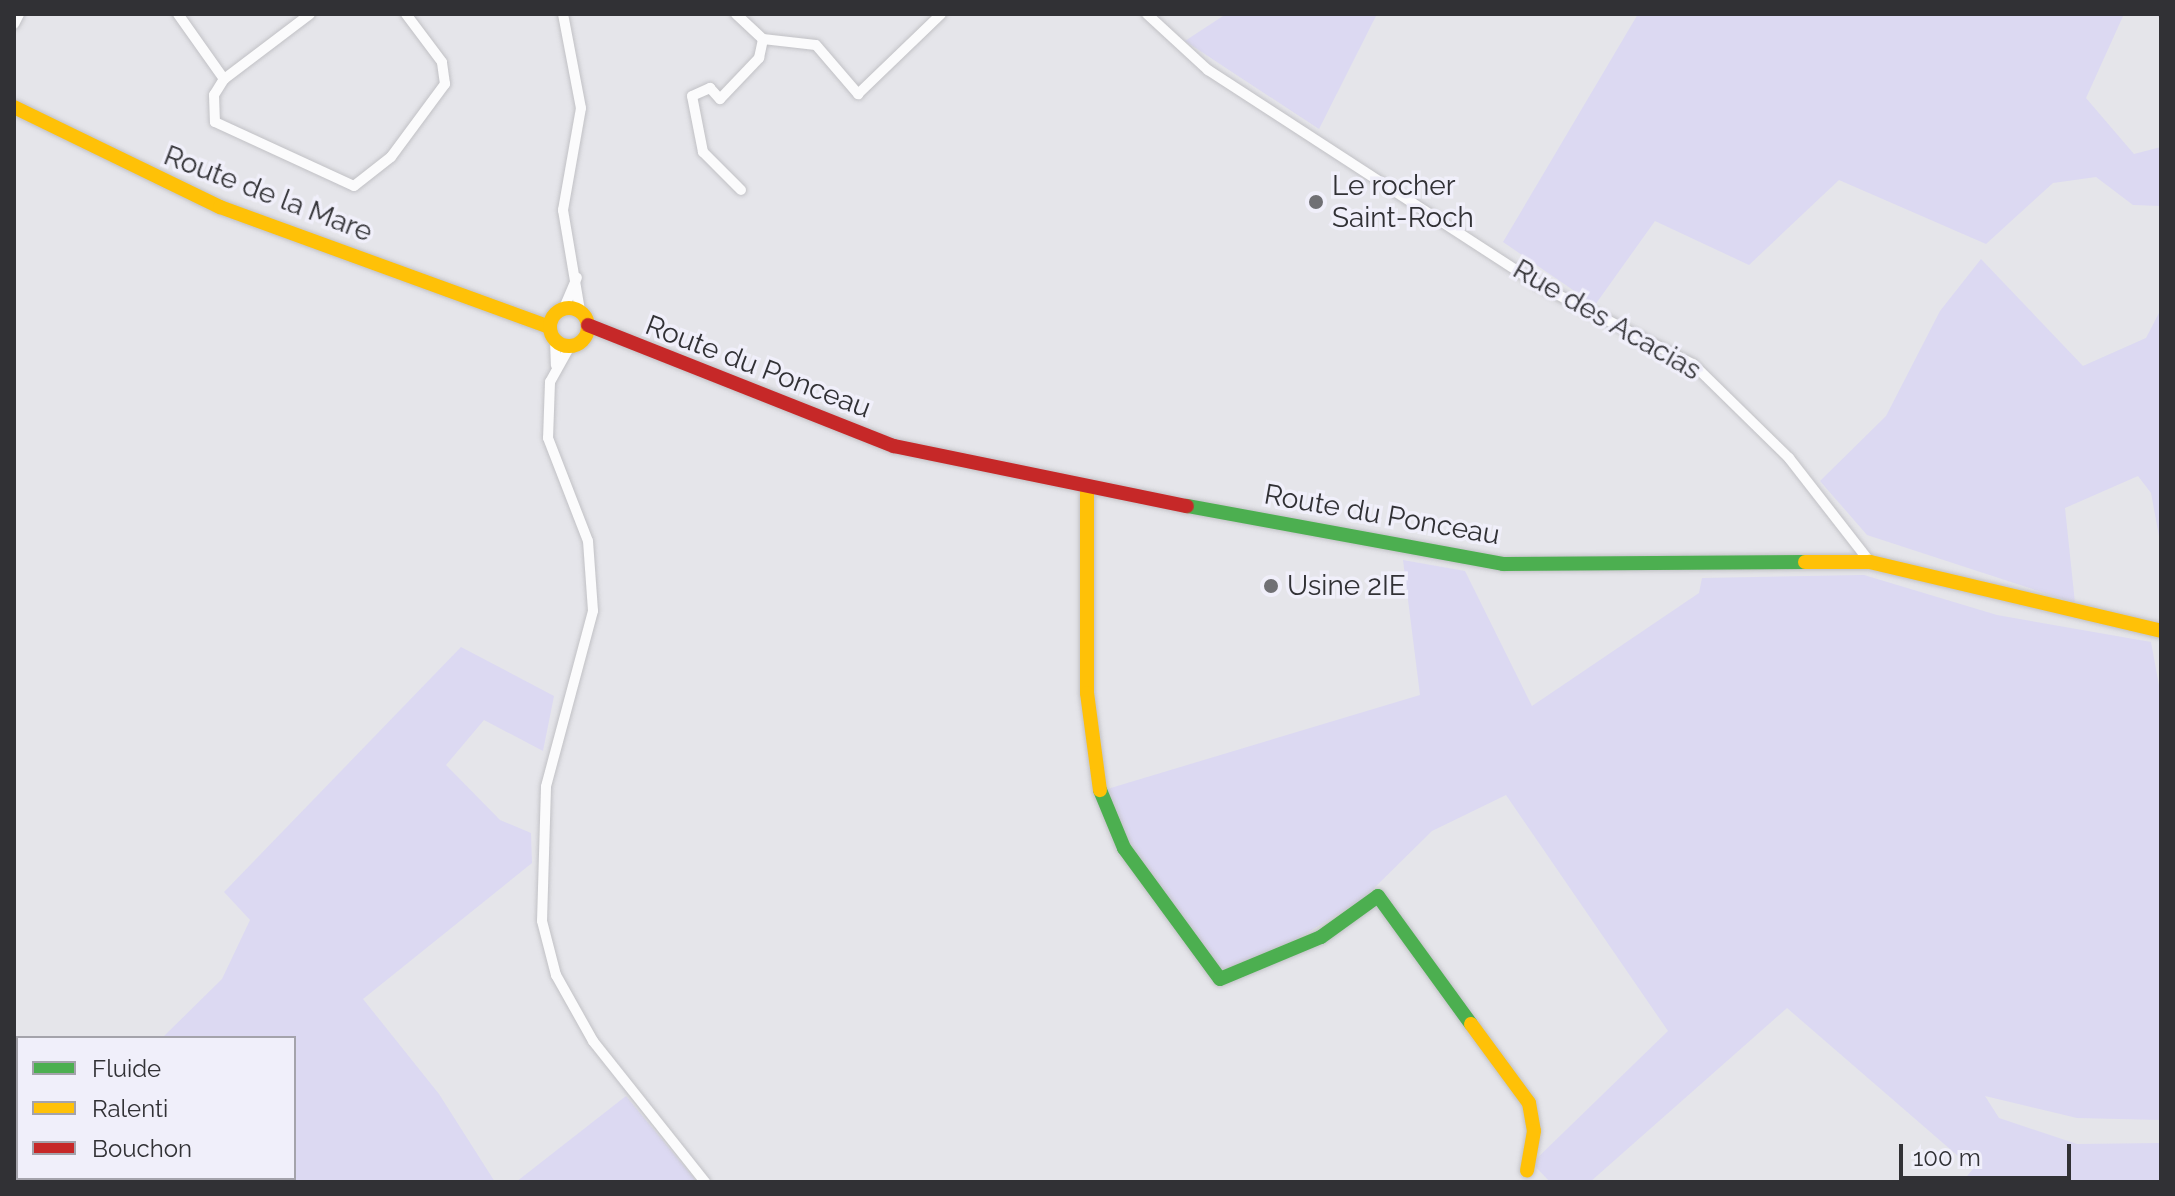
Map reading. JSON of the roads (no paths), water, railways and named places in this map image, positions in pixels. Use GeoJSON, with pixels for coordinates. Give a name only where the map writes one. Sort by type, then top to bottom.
{"type":"FeatureCollection","features":[{"type":"Feature","properties":{"kind":"street"},"geometry":{"type":"LineString","coordinates":[[14,24],[19,14]]}},
{"type":"Feature","properties":{"kind":"street"},"geometry":{"type":"LineString","coordinates":[[178,14],[224,79]]}},
{"type":"Feature","properties":{"kind":"street"},"geometry":{"type":"LineString","coordinates":[[310,14],[224,79],[212,109],[221,130],[361,185],[445,84],[442,62],[406,14]]}},
{"type":"Feature","properties":{"kind":"street"},"geometry":{"type":"LineString","coordinates":[[563,14],[581,96],[563,210],[578,276],[580,311],[566,329]]}},
{"type":"Feature","properties":{"kind":"street"},"geometry":{"type":"LineString","coordinates":[[736,14],[763,39],[816,45],[858,94],[941,14]]}},
{"type":"Feature","properties":{"kind":"street","name":"Rue des Acacias"},"geometry":{"type":"LineString","coordinates":[[1147,14],[1208,70],[1539,285],[1693,364],[1789,458],[1870,562]]}},
{"type":"Feature","properties":{"kind":"street"},"geometry":{"type":"LineString","coordinates":[[741,190],[703,152],[692,96],[710,88],[720,99],[759,58],[763,39]]}},
{"type":"Feature","properties":{"kind":"street","name":"Route de la Mare"},"geometry":{"type":"LineString","coordinates":[[14,107],[233,212],[566,329]]}},
{"type":"Feature","properties":{"kind":"street"},"geometry":{"type":"LineString","coordinates":[[578,276],[556,367],[548,438],[594,576],[593,611],[546,787],[542,921],[556,975],[593,1041],[705,1182]]}},
{"type":"Feature","properties":{"kind":"street","name":"Route du Ponceau"},"geometry":{"type":"LineString","coordinates":[[566,329],[612,340],[894,446],[1087,488],[1503,564],[1870,562],[2161,631]]}},
{"type":"Feature","properties":{"kind":"street"},"geometry":{"type":"LineString","coordinates":[[1087,488],[1087,693],[1101,799],[1124,848],[1220,979],[1300,948],[1378,896],[1529,1103],[1534,1131],[1527,1170]]}},
{"type":"Feature","properties":{"kind":"waterway"},"geometry":{"type":"LineString","coordinates":[[2159,14],[2161,19]]}},
{"type":"Feature","properties":{"kind":"place","name":"Le rocher Saint-Roch"},"geometry":{"type":"Point","coordinates":[1316,202]}},
{"type":"Feature","properties":{"kind":"place","name":"Usine 2IE"},"geometry":{"type":"Point","coordinates":[1271,586]}}]}
